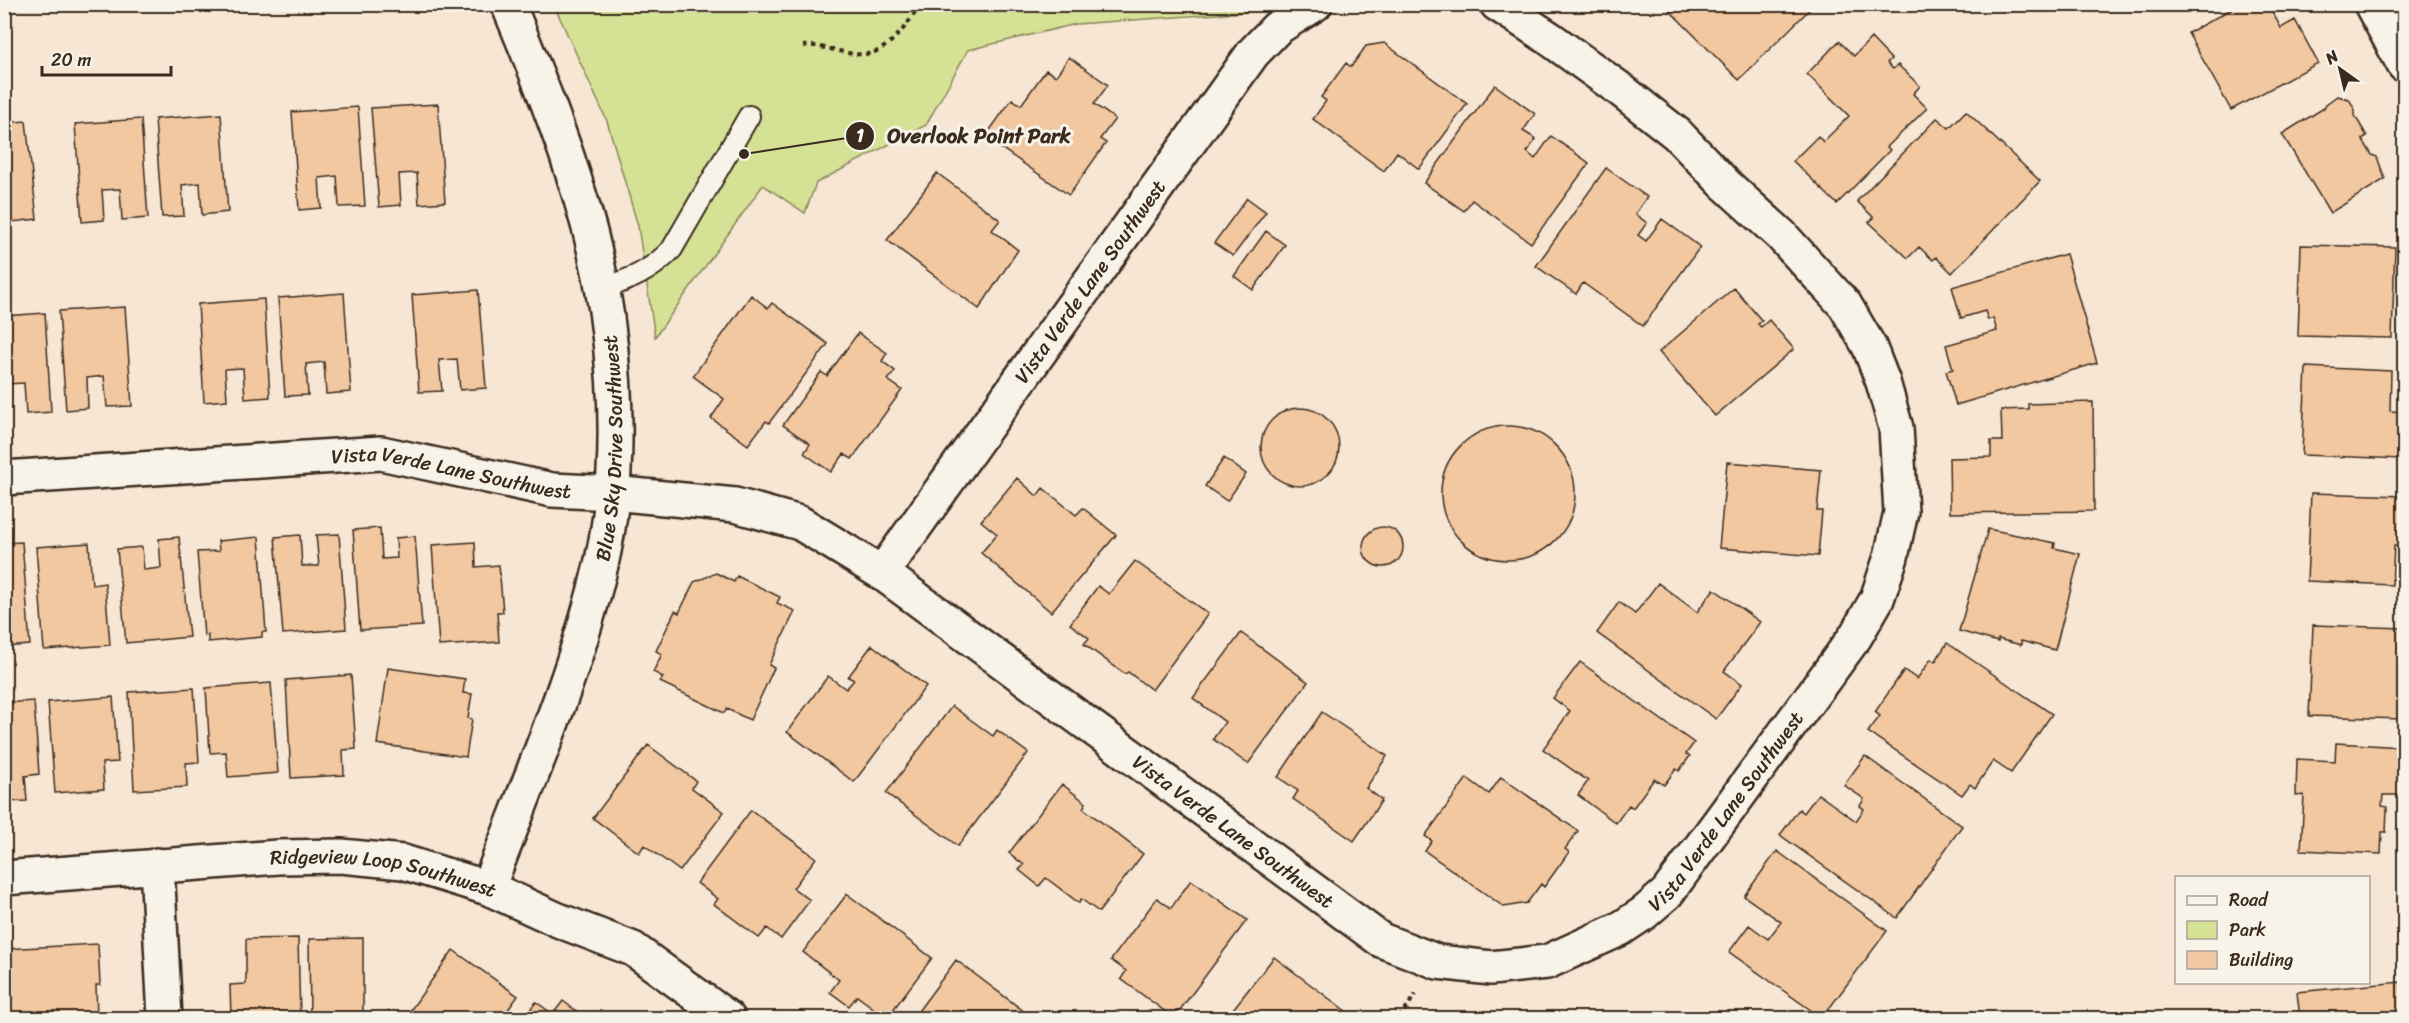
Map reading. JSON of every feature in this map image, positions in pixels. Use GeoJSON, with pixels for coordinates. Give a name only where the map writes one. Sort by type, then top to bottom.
{"type":"FeatureCollection","features":[{"type":"Feature","properties":{"kind":"street","name":"Blue Sky Drive Southwest"},"geometry":{"type":"LineString","coordinates":[[488,888],[569,674],[601,566],[613,493],[615,427],[612,358],[602,289],[582,201],[547,100],[508,4]]}},
{"type":"Feature","properties":{"kind":"street","name":"Vista Verde Lane Southwest"},"geometry":{"type":"LineString","coordinates":[[882,573],[1253,53],[1277,28],[1315,4]]}},
{"type":"Feature","properties":{"kind":"street","name":"Vista Verde Lane Southwest"},"geometry":{"type":"LineString","coordinates":[[4,478],[381,453],[552,490],[613,493],[735,505],[800,523],[882,573],[1381,940],[1438,962],[1491,968],[1547,962],[1620,929],[1644,913],[1666,893],[1854,637],[1877,599],[1892,557],[1901,512],[1896,428],[1883,382],[1872,355],[1845,305],[1781,235],[1725,184],[1677,134],[1558,44],[1497,4]]}},
{"type":"Feature","properties":{"kind":"street"},"geometry":{"type":"LineString","coordinates":[[2371,4],[2404,65]]}},
{"type":"Feature","properties":{"kind":"street","name":"Ridgeview Loop Southwest"},"geometry":{"type":"LineString","coordinates":[[4,878],[278,857],[341,856],[403,862],[488,888],[558,920],[633,949],[728,1018]]}},
{"type":"Feature","properties":{"kind":"street"},"geometry":{"type":"LineString","coordinates":[[157,865],[165,1018]]}},
{"type":"Feature","properties":{"kind":"lane"},"geometry":{"type":"LineString","coordinates":[[602,289],[630,280],[656,265],[672,249],[749,116]]}},
{"type":"Feature","properties":{"kind":"path"},"geometry":{"type":"LineString","coordinates":[[802,46],[811,45],[852,54],[869,54],[884,47],[908,24],[921,4]]}},
{"type":"Feature","properties":{"kind":"green space"},"geometry":{"type":"Polygon","coordinates":[[[554,5],[1255,5],[1246,12],[1076,24],[968,50],[926,125],[816,183],[805,213],[763,185],[655,337],[638,226],[607,121],[554,5]]]}},
{"type":"Feature","properties":{"kind":"building"},"geometry":{"type":"Polygon","coordinates":[[[1663,4],[1810,4],[1812,7],[1739,80],[1663,4]]]}},
{"type":"Feature","properties":{"kind":"building"},"geometry":{"type":"Polygon","coordinates":[[[2240,4],[2268,4],[2281,28],[2295,20],[2318,63],[2231,110],[2188,33],[2240,4]]]}},
{"type":"Feature","properties":{"kind":"building"},"geometry":{"type":"Polygon","coordinates":[[[1871,38],[1891,59],[1887,63],[1893,69],[1898,65],[1920,86],[1913,94],[1927,108],[1887,147],[1890,150],[1837,204],[1793,161],[1818,136],[1823,142],[1849,116],[1807,74],[1839,41],[1854,56],[1871,38]]]}},
{"type":"Feature","properties":{"kind":"building"},"geometry":{"type":"Polygon","coordinates":[[[1384,43],[1467,104],[1419,169],[1397,152],[1384,171],[1313,119],[1326,101],[1321,97],[1346,63],[1351,67],[1366,46],[1384,43]]]}},
{"type":"Feature","properties":{"kind":"building"},"geometry":{"type":"Polygon","coordinates":[[[1069,57],[1108,85],[1094,104],[1115,119],[1100,139],[1106,143],[1069,195],[985,137],[1012,99],[1021,105],[1046,70],[1056,76],[1069,57]]]}},
{"type":"Feature","properties":{"kind":"building"},"geometry":{"type":"Polygon","coordinates":[[[1495,85],[1535,114],[1523,131],[1536,139],[1527,152],[1535,159],[1551,136],[1589,163],[1531,243],[1472,200],[1464,211],[1424,183],[1495,85]]]}},
{"type":"Feature","properties":{"kind":"building"},"geometry":{"type":"Polygon","coordinates":[[[2337,96],[2349,99],[2355,110],[2355,116],[2367,136],[2362,139],[2372,155],[2377,157],[2385,179],[2330,213],[2282,134],[2324,108],[2337,96]]]}},
{"type":"Feature","properties":{"kind":"building"},"geometry":{"type":"Polygon","coordinates":[[[438,104],[445,202],[419,204],[417,173],[399,174],[401,205],[379,207],[371,108],[438,104]]]}},
{"type":"Feature","properties":{"kind":"building"},"geometry":{"type":"Polygon","coordinates":[[[358,107],[365,206],[339,207],[337,176],[319,178],[321,208],[299,210],[292,112],[358,107]]]}},
{"type":"Feature","properties":{"kind":"building"},"geometry":{"type":"Polygon","coordinates":[[[1966,111],[2040,181],[1952,273],[1936,257],[1933,260],[1919,247],[1908,258],[1869,222],[1874,218],[1857,201],[1937,118],[1949,128],[1966,111]]]}},
{"type":"Feature","properties":{"kind":"building"},"geometry":{"type":"Polygon","coordinates":[[[221,114],[228,212],[202,215],[200,183],[182,185],[184,216],[162,217],[155,119],[221,114]]]}},
{"type":"Feature","properties":{"kind":"building"},"geometry":{"type":"Polygon","coordinates":[[[141,119],[148,218],[122,220],[120,189],[102,190],[104,220],[82,222],[75,124],[141,119]]]}},
{"type":"Feature","properties":{"kind":"building"},"geometry":{"type":"Polygon","coordinates":[[[26,121],[37,219],[12,222],[8,191],[4,191],[4,123],[26,121]]]}},
{"type":"Feature","properties":{"kind":"building"},"geometry":{"type":"Polygon","coordinates":[[[1606,168],[1647,197],[1635,214],[1647,223],[1638,235],[1646,241],[1662,219],[1700,247],[1643,326],[1583,283],[1576,294],[1536,266],[1606,168]]]}},
{"type":"Feature","properties":{"kind":"building"},"geometry":{"type":"Polygon","coordinates":[[[937,173],[1000,220],[992,230],[1018,250],[979,309],[887,240],[937,173]]]}},
{"type":"Feature","properties":{"kind":"building"},"geometry":{"type":"Polygon","coordinates":[[[1247,198],[1266,212],[1233,256],[1214,243],[1247,198]]]}},
{"type":"Feature","properties":{"kind":"building"},"geometry":{"type":"Polygon","coordinates":[[[1266,231],[1285,245],[1253,290],[1234,276],[1266,231]]]}},
{"type":"Feature","properties":{"kind":"building"},"geometry":{"type":"Polygon","coordinates":[[[2301,245],[2395,247],[2392,338],[2298,336],[2301,245]]]}},
{"type":"Feature","properties":{"kind":"building"},"geometry":{"type":"Polygon","coordinates":[[[2066,254],[2097,363],[1956,405],[1946,371],[1953,369],[1946,345],[1997,331],[1993,318],[1988,320],[1985,311],[1961,318],[1952,287],[2066,254]]]}},
{"type":"Feature","properties":{"kind":"building"},"geometry":{"type":"Polygon","coordinates":[[[1734,288],[1762,321],[1758,324],[1761,327],[1769,320],[1794,349],[1715,416],[1659,352],[1734,288]]]}},
{"type":"Feature","properties":{"kind":"building"},"geometry":{"type":"Polygon","coordinates":[[[478,290],[486,388],[460,390],[457,359],[439,360],[442,391],[419,392],[412,295],[478,290]]]}},
{"type":"Feature","properties":{"kind":"building"},"geometry":{"type":"Polygon","coordinates":[[[344,293],[351,392],[326,394],[324,362],[306,364],[308,395],[285,396],[278,298],[344,293]]]}},
{"type":"Feature","properties":{"kind":"building"},"geometry":{"type":"Polygon","coordinates":[[[751,295],[768,308],[772,303],[828,344],[769,423],[766,421],[748,445],[711,418],[724,399],[693,376],[751,295]]]}},
{"type":"Feature","properties":{"kind":"building"},"geometry":{"type":"Polygon","coordinates":[[[264,299],[270,397],[245,399],[243,368],[225,369],[227,400],[204,402],[198,304],[264,299]]]}},
{"type":"Feature","properties":{"kind":"building"},"geometry":{"type":"Polygon","coordinates":[[[125,307],[132,406],[107,407],[104,376],[87,378],[88,408],[66,410],[59,311],[125,307]]]}},
{"type":"Feature","properties":{"kind":"building"},"geometry":{"type":"Polygon","coordinates":[[[45,313],[51,412],[26,414],[24,383],[6,384],[8,415],[4,415],[4,316],[45,313]]]}},
{"type":"Feature","properties":{"kind":"building"},"geometry":{"type":"Polygon","coordinates":[[[858,333],[887,353],[882,361],[895,371],[888,380],[902,390],[852,459],[844,454],[831,472],[804,453],[810,444],[783,425],[821,372],[827,376],[858,333]]]}},
{"type":"Feature","properties":{"kind":"building"},"geometry":{"type":"Polygon","coordinates":[[[2306,367],[2391,371],[2390,411],[2404,412],[2403,459],[2302,455],[2306,367]]]}},
{"type":"Feature","properties":{"kind":"building"},"geometry":{"type":"Polygon","coordinates":[[[2093,402],[2094,511],[1950,513],[1949,458],[1991,457],[1991,441],[2002,441],[2001,410],[2028,409],[2028,404],[2093,402]]]}},
{"type":"Feature","properties":{"kind":"building"},"geometry":{"type":"Polygon","coordinates":[[[1292,408],[1308,408],[1322,414],[1333,425],[1339,439],[1339,455],[1333,469],[1322,480],[1308,486],[1292,486],[1278,480],[1267,469],[1261,455],[1261,439],[1267,425],[1278,414],[1292,408]]]}},
{"type":"Feature","properties":{"kind":"building"},"geometry":{"type":"Polygon","coordinates":[[[1508,426],[1534,431],[1555,446],[1570,467],[1575,493],[1570,519],[1555,540],[1534,555],[1508,560],[1482,555],[1461,540],[1446,519],[1441,493],[1446,467],[1461,446],[1482,431],[1508,426]]]}},
{"type":"Feature","properties":{"kind":"building"},"geometry":{"type":"Polygon","coordinates":[[[1224,458],[1246,474],[1227,501],[1205,486],[1224,458]]]}},
{"type":"Feature","properties":{"kind":"building"},"geometry":{"type":"Polygon","coordinates":[[[1727,462],[1821,470],[1817,511],[1822,511],[1818,556],[1719,548],[1727,462]]]}},
{"type":"Feature","properties":{"kind":"building"},"geometry":{"type":"Polygon","coordinates":[[[1017,478],[1037,496],[1043,488],[1076,515],[1083,508],[1116,535],[1051,612],[981,553],[997,534],[981,521],[1017,478]]]}},
{"type":"Feature","properties":{"kind":"building"},"geometry":{"type":"Polygon","coordinates":[[[2311,493],[2404,496],[2404,546],[2394,546],[2392,585],[2307,581],[2311,493]]]}},
{"type":"Feature","properties":{"kind":"building"},"geometry":{"type":"Polygon","coordinates":[[[1383,527],[1397,533],[1403,547],[1397,561],[1383,567],[1369,561],[1363,547],[1369,533],[1383,527]]]}},
{"type":"Feature","properties":{"kind":"building"},"geometry":{"type":"Polygon","coordinates":[[[380,528],[382,559],[397,558],[396,538],[415,536],[422,626],[360,630],[353,530],[380,528]]]}},
{"type":"Feature","properties":{"kind":"building"},"geometry":{"type":"Polygon","coordinates":[[[1988,529],[2055,543],[2054,548],[2080,554],[2055,650],[2021,641],[2021,645],[1998,639],[1998,642],[1959,631],[1988,529]]]}},
{"type":"Feature","properties":{"kind":"building"},"geometry":{"type":"Polygon","coordinates":[[[339,534],[346,629],[283,634],[275,537],[300,535],[302,566],[319,566],[316,535],[339,534]]]}},
{"type":"Feature","properties":{"kind":"building"},"geometry":{"type":"Polygon","coordinates":[[[179,537],[189,637],[126,643],[117,549],[142,547],[144,570],[161,568],[159,539],[179,537]]]}},
{"type":"Feature","properties":{"kind":"building"},"geometry":{"type":"Polygon","coordinates":[[[259,537],[266,632],[262,632],[262,637],[208,642],[208,635],[204,636],[197,552],[219,551],[218,541],[259,537]]]}},
{"type":"Feature","properties":{"kind":"building"},"geometry":{"type":"Polygon","coordinates":[[[22,542],[30,645],[4,647],[4,543],[22,542]]]}},
{"type":"Feature","properties":{"kind":"building"},"geometry":{"type":"Polygon","coordinates":[[[475,542],[476,567],[499,565],[503,612],[497,612],[499,642],[439,646],[432,545],[475,542]]]}},
{"type":"Feature","properties":{"kind":"building"},"geometry":{"type":"Polygon","coordinates":[[[89,543],[92,585],[105,583],[110,645],[44,650],[36,547],[89,543]]]}},
{"type":"Feature","properties":{"kind":"building"},"geometry":{"type":"Polygon","coordinates":[[[1135,561],[1208,614],[1152,690],[1128,672],[1125,674],[1084,644],[1089,638],[1070,624],[1098,586],[1109,594],[1135,561]]]}},
{"type":"Feature","properties":{"kind":"building"},"geometry":{"type":"Polygon","coordinates":[[[716,573],[734,582],[737,576],[780,597],[777,603],[795,611],[769,665],[774,668],[750,720],[727,709],[724,713],[660,682],[663,677],[653,672],[662,654],[656,651],[675,611],[679,613],[694,582],[716,573]]]}},
{"type":"Feature","properties":{"kind":"building"},"geometry":{"type":"Polygon","coordinates":[[[1658,583],[1697,612],[1714,589],[1760,622],[1724,671],[1742,684],[1716,719],[1597,633],[1619,602],[1635,614],[1658,583]]]}},
{"type":"Feature","properties":{"kind":"building"},"geometry":{"type":"Polygon","coordinates":[[[2313,625],[2404,628],[2401,719],[2309,716],[2313,625]]]}},
{"type":"Feature","properties":{"kind":"building"},"geometry":{"type":"Polygon","coordinates":[[[1241,633],[1308,682],[1248,764],[1213,739],[1225,722],[1193,698],[1241,633]]]}},
{"type":"Feature","properties":{"kind":"building"},"geometry":{"type":"Polygon","coordinates":[[[1947,643],[2052,714],[2011,773],[1993,761],[1975,788],[1970,784],[1962,795],[1868,732],[1880,716],[1875,712],[1904,670],[1917,679],[1931,659],[1935,662],[1947,643]]]}},
{"type":"Feature","properties":{"kind":"building"},"geometry":{"type":"Polygon","coordinates":[[[872,645],[926,686],[854,782],[787,732],[828,676],[846,689],[854,680],[848,677],[872,645]]]}},
{"type":"Feature","properties":{"kind":"building"},"geometry":{"type":"Polygon","coordinates":[[[1580,662],[1694,743],[1686,754],[1690,756],[1679,771],[1676,769],[1664,785],[1654,779],[1633,808],[1629,805],[1616,823],[1578,795],[1588,781],[1543,749],[1570,711],[1553,698],[1580,662]]]}},
{"type":"Feature","properties":{"kind":"building"},"geometry":{"type":"Polygon","coordinates":[[[388,668],[465,679],[463,693],[472,694],[468,718],[472,719],[466,757],[377,744],[388,668]]]}},
{"type":"Feature","properties":{"kind":"building"},"geometry":{"type":"Polygon","coordinates":[[[351,675],[356,749],[343,750],[344,775],[291,778],[286,680],[351,675]]]}},
{"type":"Feature","properties":{"kind":"building"},"geometry":{"type":"Polygon","coordinates":[[[271,683],[278,773],[228,777],[226,752],[210,753],[206,688],[271,683]]]}},
{"type":"Feature","properties":{"kind":"building"},"geometry":{"type":"Polygon","coordinates":[[[194,688],[199,762],[186,763],[187,787],[134,790],[129,692],[194,688]]]}},
{"type":"Feature","properties":{"kind":"building"},"geometry":{"type":"Polygon","coordinates":[[[113,697],[118,762],[102,763],[104,789],[55,793],[48,702],[113,697]]]}},
{"type":"Feature","properties":{"kind":"building"},"geometry":{"type":"Polygon","coordinates":[[[34,701],[39,774],[25,776],[27,801],[4,802],[4,703],[34,701]]]}},
{"type":"Feature","properties":{"kind":"building"},"geometry":{"type":"Polygon","coordinates":[[[952,706],[993,736],[997,730],[1028,753],[958,846],[886,793],[952,706]]]}},
{"type":"Feature","properties":{"kind":"building"},"geometry":{"type":"Polygon","coordinates":[[[1322,712],[1387,756],[1366,788],[1382,800],[1354,841],[1293,799],[1298,791],[1278,777],[1322,712]]]}},
{"type":"Feature","properties":{"kind":"building"},"geometry":{"type":"Polygon","coordinates":[[[2336,743],[2402,747],[2399,795],[2383,795],[2382,806],[2387,807],[2386,832],[2382,832],[2381,854],[2301,850],[2304,795],[2296,796],[2297,759],[2335,761],[2336,743]]]}},
{"type":"Feature","properties":{"kind":"building"},"geometry":{"type":"Polygon","coordinates":[[[648,745],[696,781],[692,788],[724,812],[680,871],[644,845],[639,853],[593,818],[648,745]]]}},
{"type":"Feature","properties":{"kind":"building"},"geometry":{"type":"Polygon","coordinates":[[[1865,756],[1962,826],[1897,918],[1780,835],[1799,809],[1804,813],[1818,794],[1856,821],[1864,809],[1860,806],[1864,799],[1844,785],[1865,756]]]}},
{"type":"Feature","properties":{"kind":"building"},"geometry":{"type":"Polygon","coordinates":[[[1501,777],[1578,831],[1565,849],[1569,852],[1544,887],[1541,884],[1527,903],[1504,907],[1425,851],[1432,841],[1425,836],[1467,778],[1489,794],[1501,777]]]}},
{"type":"Feature","properties":{"kind":"building"},"geometry":{"type":"Polygon","coordinates":[[[1062,784],[1086,803],[1083,808],[1143,854],[1099,912],[1081,899],[1079,903],[1046,878],[1039,886],[1019,870],[1024,865],[1009,853],[1062,784]]]}},
{"type":"Feature","properties":{"kind":"building"},"geometry":{"type":"Polygon","coordinates":[[[751,810],[816,858],[793,888],[810,900],[781,939],[767,928],[759,938],[714,904],[718,899],[697,883],[751,810]]]}},
{"type":"Feature","properties":{"kind":"building"},"geometry":{"type":"Polygon","coordinates":[[[1777,851],[1887,931],[1822,1018],[1729,952],[1749,925],[1768,939],[1781,922],[1744,896],[1777,851]]]}},
{"type":"Feature","properties":{"kind":"building"},"geometry":{"type":"Polygon","coordinates":[[[1191,880],[1247,920],[1174,1018],[1121,979],[1126,971],[1111,960],[1157,898],[1171,908],[1191,880]]]}},
{"type":"Feature","properties":{"kind":"building"},"geometry":{"type":"Polygon","coordinates":[[[847,894],[932,958],[887,1018],[857,996],[849,1006],[830,992],[839,980],[803,952],[847,894]]]}},
{"type":"Feature","properties":{"kind":"building"},"geometry":{"type":"Polygon","coordinates":[[[298,938],[300,1018],[231,1018],[230,985],[246,984],[246,939],[298,938]]]}},
{"type":"Feature","properties":{"kind":"building"},"geometry":{"type":"Polygon","coordinates":[[[363,938],[363,1018],[310,1018],[309,939],[363,938]]]}},
{"type":"Feature","properties":{"kind":"building"},"geometry":{"type":"Polygon","coordinates":[[[98,944],[100,985],[96,985],[97,1018],[7,1018],[4,949],[98,944]]]}},
{"type":"Feature","properties":{"kind":"building"},"geometry":{"type":"Polygon","coordinates":[[[453,950],[518,996],[502,1018],[405,1018],[453,950]]]}},
{"type":"Feature","properties":{"kind":"building"},"geometry":{"type":"Polygon","coordinates":[[[1274,957],[1355,1018],[1226,1018],[1274,957]]]}},
{"type":"Feature","properties":{"kind":"building"},"geometry":{"type":"Polygon","coordinates":[[[956,960],[1033,1018],[913,1018],[956,960]]]}},
{"type":"Feature","properties":{"kind":"building"},"geometry":{"type":"Polygon","coordinates":[[[2401,982],[2404,1018],[2300,1018],[2297,992],[2401,982]]]}},
{"type":"Feature","properties":{"kind":"building"},"geometry":{"type":"Polygon","coordinates":[[[563,1001],[586,1018],[524,1018],[536,1002],[553,1014],[563,1001]]]}},
{"type":"Feature","properties":{"kind":"place","name":"Overlook Point Park"},"geometry":{"type":"Point","coordinates":[744,154]}}]}
